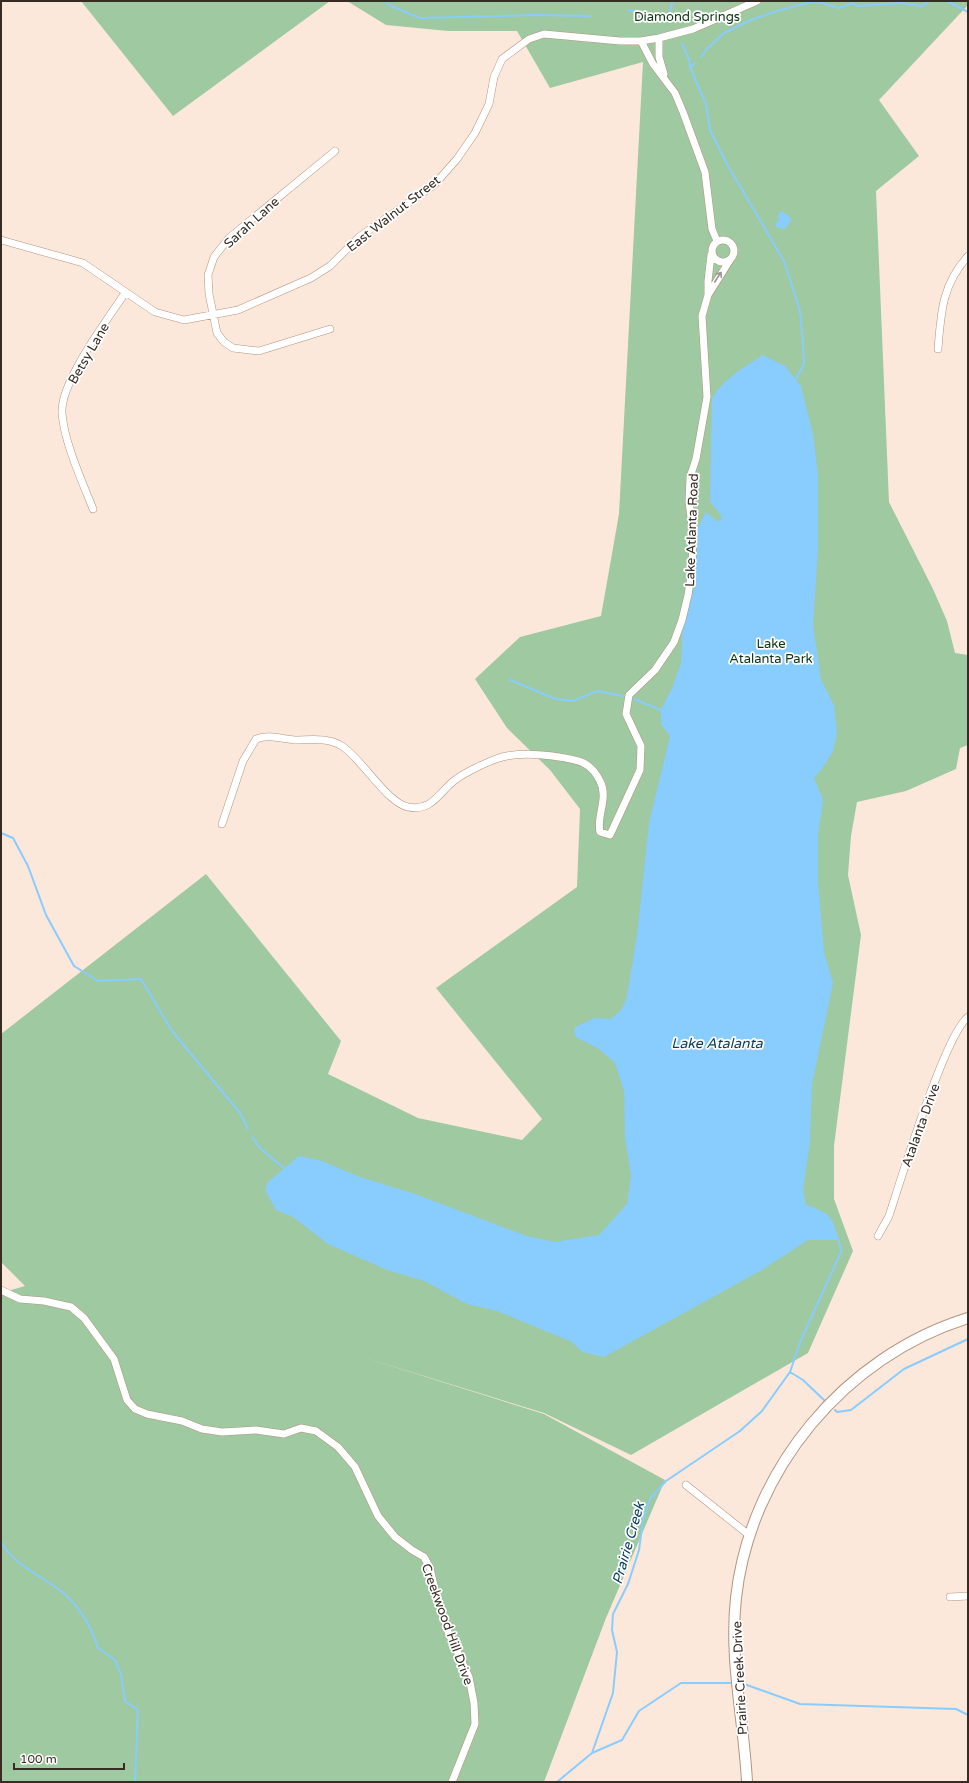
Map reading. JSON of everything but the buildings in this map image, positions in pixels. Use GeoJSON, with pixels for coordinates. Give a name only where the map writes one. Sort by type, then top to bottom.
{"type":"FeatureCollection","features":[{"type":"Feature","properties":{"kind":"main road","name":"Prairie Creek Drive"},"geometry":{"type":"LineString","coordinates":[[747,1782],[734,1641],[736,1599],[743,1553],[758,1508],[779,1468],[804,1431],[847,1389],[884,1358],[920,1337],[968,1318]]}},
{"type":"Feature","properties":{"kind":"street","name":"East Walnut Street"},"geometry":{"type":"LineString","coordinates":[[1,240],[83,264],[155,312],[184,320],[238,310],[311,278],[330,266],[359,237],[434,185],[475,133],[489,104],[494,77],[502,59],[530,39],[544,34],[641,41],[659,38],[693,29],[757,1]]}},
{"type":"Feature","properties":{"kind":"street"},"geometry":{"type":"LineString","coordinates":[[659,38],[659,57],[664,76]]}},
{"type":"Feature","properties":{"kind":"street"},"geometry":{"type":"LineString","coordinates":[[641,41],[653,64],[664,76],[675,93],[683,112],[705,172],[712,229],[717,241]]}},
{"type":"Feature","properties":{"kind":"street","name":"Sarah Lane"},"geometry":{"type":"LineString","coordinates":[[330,329],[259,351],[233,348],[224,342],[217,333],[209,294],[208,275],[214,257],[229,238],[335,151]]}},
{"type":"Feature","properties":{"kind":"street"},"geometry":{"type":"LineString","coordinates":[[724,240],[733,246],[734,254],[730,260],[719,262],[711,255],[712,247],[717,241],[724,240]]}},
{"type":"Feature","properties":{"kind":"street","name":"Lake Atlanta Road"},"geometry":{"type":"LineString","coordinates":[[222,824],[243,761],[256,739],[266,736],[293,740],[326,740],[342,746],[389,795],[406,807],[417,809],[427,807],[456,779],[496,759],[521,755],[555,756],[578,759],[593,768],[602,783],[603,801],[599,827],[600,832],[610,835],[640,770],[641,746],[626,714],[629,695],[655,670],[674,642],[682,620],[688,595],[692,570],[693,534],[689,502],[690,477],[696,459],[707,397],[702,316],[708,295],[711,255]]}},
{"type":"Feature","properties":{"kind":"street"},"geometry":{"type":"LineString","coordinates":[[938,349],[942,302],[956,270],[968,256]]}},
{"type":"Feature","properties":{"kind":"street","name":"Lake Atlanta Road"},"geometry":{"type":"LineString","coordinates":[[708,295],[730,260]]}},
{"type":"Feature","properties":{"kind":"street","name":"Betsy Lane"},"geometry":{"type":"LineString","coordinates":[[93,509],[65,430],[62,412],[65,394],[80,362],[125,293]]}},
{"type":"Feature","properties":{"kind":"street","name":"Atalanta Drive"},"geometry":{"type":"LineString","coordinates":[[878,1236],[889,1216],[954,1034],[968,1016]]}},
{"type":"Feature","properties":{"kind":"street","name":"Creekwood Hill Drive"},"geometry":{"type":"LineString","coordinates":[[1,1290],[20,1299],[44,1301],[71,1307],[84,1318],[114,1359],[126,1400],[135,1409],[147,1414],[182,1421],[202,1429],[222,1432],[256,1430],[284,1434],[301,1428],[316,1431],[338,1447],[355,1467],[378,1516],[395,1537],[424,1557],[430,1568],[448,1632],[469,1677],[474,1703],[475,1724],[452,1782]]}},
{"type":"Feature","properties":{"kind":"street"},"geometry":{"type":"LineString","coordinates":[[686,1485],[749,1535]]}},
{"type":"Feature","properties":{"kind":"street"},"geometry":{"type":"LineString","coordinates":[[950,1597],[968,1596]]}},
{"type":"Feature","properties":{"kind":"green space"},"geometry":{"type":"Polygon","coordinates":[[[81,1],[330,1],[173,116],[81,1]]]}},
{"type":"Feature","properties":{"kind":"green space","name":"Lake Atalanta Park"},"geometry":{"type":"Polygon","coordinates":[[[347,1],[968,1],[968,5],[879,100],[919,156],[876,191],[889,502],[933,589],[947,621],[955,653],[968,655],[968,745],[960,748],[956,769],[906,791],[857,802],[851,836],[848,875],[861,935],[834,1146],[834,1199],[853,1251],[808,1353],[631,1455],[544,1413],[356,1355],[544,1414],[665,1480],[606,1618],[544,1782],[1,1782],[1,1293],[25,1286],[1,1262],[1,1034],[206,874],[341,1041],[328,1074],[418,1118],[522,1140],[542,1119],[436,988],[577,887],[580,809],[550,770],[507,728],[475,679],[520,637],[601,616],[619,514],[643,62],[550,88],[517,31],[448,31],[386,25],[347,1]]]}},
{"type":"Feature","properties":{"kind":"water"},"geometry":{"type":"Polygon","coordinates":[[[782,211],[789,216],[791,221],[785,229],[777,228],[775,224],[779,220],[778,215],[782,211]]]}},
{"type":"Feature","properties":{"kind":"water","name":"Lake Atalanta"},"geometry":{"type":"Polygon","coordinates":[[[763,355],[785,366],[801,386],[813,435],[818,474],[818,550],[813,625],[821,680],[834,705],[837,732],[833,751],[822,769],[814,778],[823,800],[818,834],[818,879],[824,953],[833,983],[812,1084],[810,1141],[803,1190],[806,1205],[820,1210],[829,1216],[832,1220],[839,1240],[808,1240],[762,1270],[604,1357],[582,1352],[572,1342],[497,1311],[467,1304],[424,1281],[387,1270],[328,1244],[293,1217],[276,1210],[265,1190],[268,1182],[299,1156],[322,1161],[360,1177],[415,1194],[527,1236],[555,1242],[599,1235],[627,1204],[631,1175],[625,1139],[624,1091],[615,1063],[599,1049],[577,1038],[574,1032],[575,1027],[595,1018],[611,1019],[621,1010],[626,1000],[637,935],[649,823],[670,736],[661,724],[661,710],[673,686],[681,663],[683,620],[695,587],[697,530],[706,512],[717,521],[721,520],[721,515],[710,502],[712,399],[728,379],[763,355]]]}},
{"type":"Feature","properties":{"kind":"waterway"},"geometry":{"type":"LineString","coordinates":[[384,1],[391,6],[420,18],[535,15],[590,16]]}},
{"type":"Feature","properties":{"kind":"waterway"},"geometry":{"type":"LineString","coordinates":[[628,10],[669,19],[672,1]]}},
{"type":"Feature","properties":{"kind":"waterway"},"geometry":{"type":"LineString","coordinates":[[701,57],[707,49],[724,33],[751,20],[811,2],[822,3],[839,8],[853,3],[857,6],[902,3],[922,6],[929,1]]}},
{"type":"Feature","properties":{"kind":"waterway"},"geometry":{"type":"LineString","coordinates":[[947,1],[968,12]]}},
{"type":"Feature","properties":{"kind":"waterway"},"geometry":{"type":"LineString","coordinates":[[682,44],[706,104],[710,130],[727,164],[784,261],[800,311],[803,343],[804,364],[795,381]]}},
{"type":"Feature","properties":{"kind":"waterway"},"geometry":{"type":"LineString","coordinates":[[690,67],[695,63]]}},
{"type":"Feature","properties":{"kind":"waterway"},"geometry":{"type":"LineString","coordinates":[[510,680],[556,699],[573,701],[597,691],[623,696]]}},
{"type":"Feature","properties":{"kind":"waterway"},"geometry":{"type":"LineString","coordinates":[[634,699],[661,710]]}},
{"type":"Feature","properties":{"kind":"waterway"},"geometry":{"type":"LineString","coordinates":[[1,833],[13,838],[28,866],[46,915],[74,966],[98,981],[141,979],[172,1031],[240,1113],[248,1129]]}},
{"type":"Feature","properties":{"kind":"waterway"},"geometry":{"type":"LineString","coordinates":[[252,1137],[260,1148],[285,1169]]}},
{"type":"Feature","properties":{"kind":"waterway","name":"Prairie Creek"},"geometry":{"type":"LineString","coordinates":[[557,1782],[592,1753],[613,1693],[617,1652],[612,1630],[613,1614],[628,1584],[639,1550],[643,1520],[650,1499],[666,1481],[740,1431],[762,1411],[790,1372],[801,1340],[841,1252],[838,1239]]}},
{"type":"Feature","properties":{"kind":"waterway"},"geometry":{"type":"LineString","coordinates":[[835,1410],[837,1412],[851,1410],[904,1369],[968,1339]]}},
{"type":"Feature","properties":{"kind":"waterway"},"geometry":{"type":"LineString","coordinates":[[790,1372],[803,1380],[825,1401]]}},
{"type":"Feature","properties":{"kind":"waterway"},"geometry":{"type":"LineString","coordinates":[[1,1541],[5,1548],[18,1561],[57,1588],[71,1600],[87,1623],[98,1648],[115,1660],[121,1674],[125,1701],[138,1710],[135,1782]]}},
{"type":"Feature","properties":{"kind":"waterway"},"geometry":{"type":"LineString","coordinates":[[592,1753],[622,1740],[639,1711],[681,1683],[731,1683]]}},
{"type":"Feature","properties":{"kind":"waterway"},"geometry":{"type":"LineString","coordinates":[[744,1684],[800,1704],[956,1709],[968,1715]]}},
{"type":"Feature","properties":{"kind":"park label","name":"Diamond Springs"},"geometry":{"type":"Point","coordinates":[687,16]}}]}
